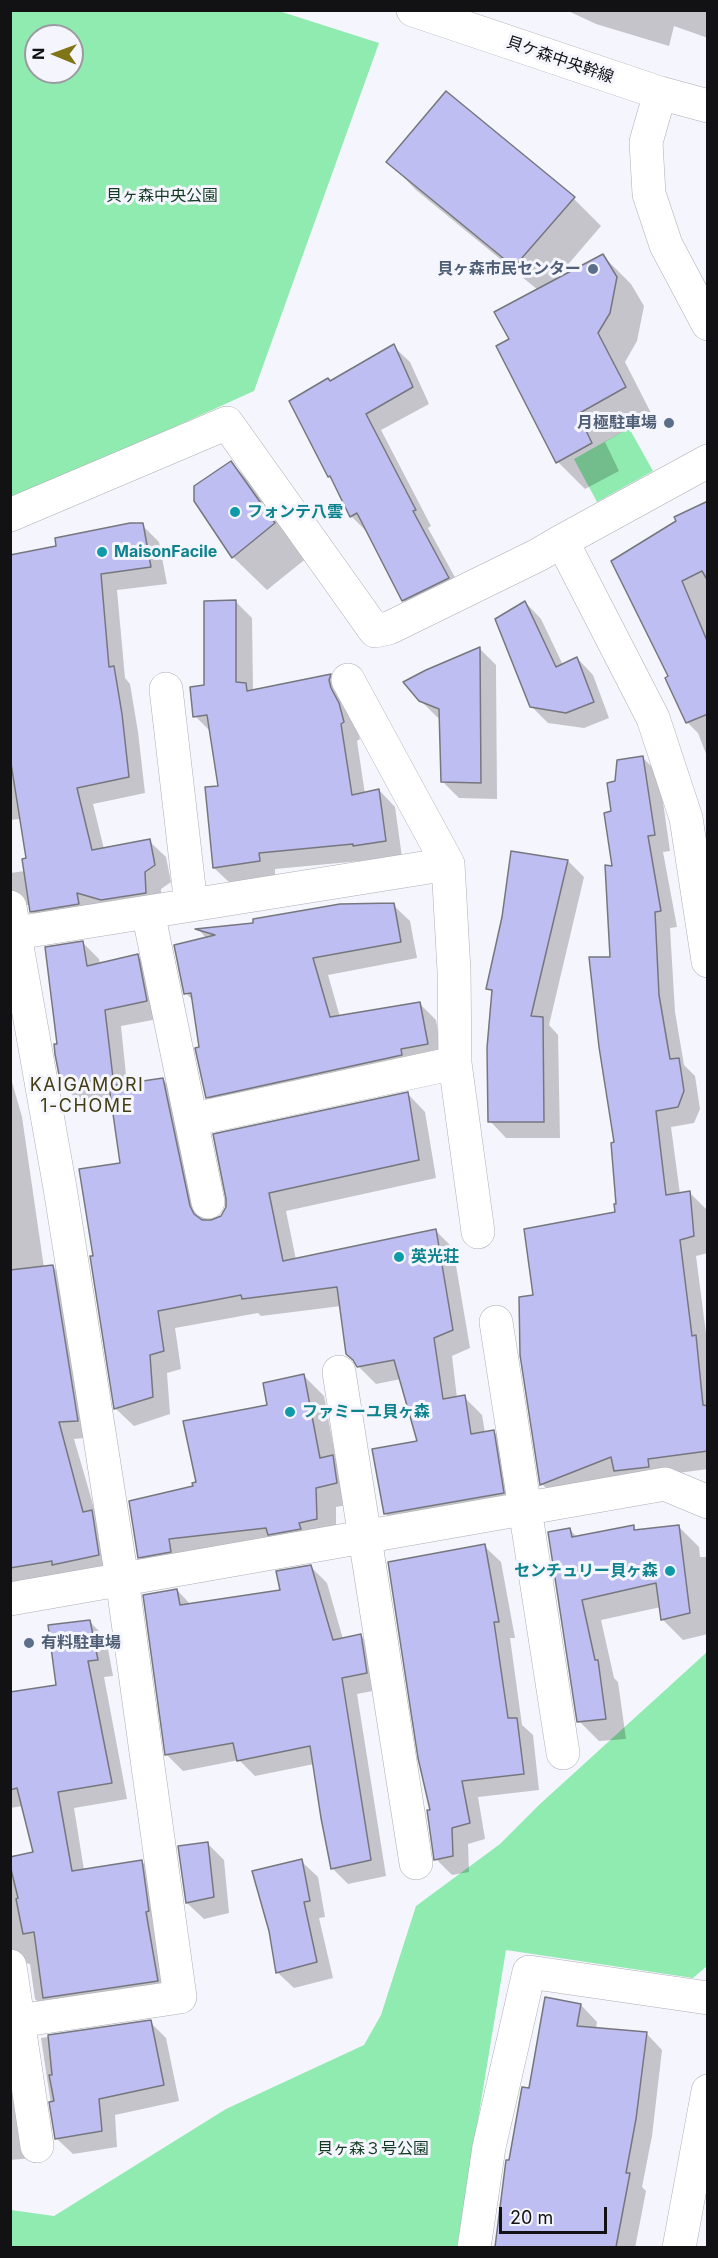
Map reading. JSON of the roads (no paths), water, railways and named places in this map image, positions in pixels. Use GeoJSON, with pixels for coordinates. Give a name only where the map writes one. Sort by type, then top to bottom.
{"type":"FeatureCollection","features":[{"type":"Feature","properties":{"kind":"street","name":"貝ケ森中央幹線"},"geometry":{"type":"LineString","coordinates":[[413,10],[660,93],[708,106]]}},
{"type":"Feature","properties":{"kind":"street"},"geometry":{"type":"LineString","coordinates":[[660,93],[646,142],[649,194],[666,245],[708,324]]}},
{"type":"Feature","properties":{"kind":"street"},"geometry":{"type":"LineString","coordinates":[[10,515],[227,423],[375,631],[399,623],[538,555],[708,461]]}},
{"type":"Feature","properties":{"kind":"street"},"geometry":{"type":"LineString","coordinates":[[562,541],[653,718],[687,818],[708,961]]}},
{"type":"Feature","properties":{"kind":"street"},"geometry":{"type":"LineString","coordinates":[[348,680],[448,864],[454,971],[455,1063],[478,1232]]}},
{"type":"Feature","properties":{"kind":"street"},"geometry":{"type":"LineString","coordinates":[[166,689],[191,905]]}},
{"type":"Feature","properties":{"kind":"street"},"geometry":{"type":"LineString","coordinates":[[18,2021],[180,1997],[122,1579],[60,1188],[12,925],[148,912],[448,864]]}},
{"type":"Feature","properties":{"kind":"street"},"geometry":{"type":"LineString","coordinates":[[148,912],[208,1202]]}},
{"type":"Feature","properties":{"kind":"street"},"geometry":{"type":"LineString","coordinates":[[191,1120],[455,1063]]}},
{"type":"Feature","properties":{"kind":"street"},"geometry":{"type":"LineString","coordinates":[[496,1322],[563,1753]]}},
{"type":"Feature","properties":{"kind":"street"},"geometry":{"type":"LineString","coordinates":[[339,1372],[416,1863]]}},
{"type":"Feature","properties":{"kind":"street"},"geometry":{"type":"LineString","coordinates":[[10,1599],[665,1484],[708,1502]]}},
{"type":"Feature","properties":{"kind":"street"},"geometry":{"type":"LineString","coordinates":[[10,1966],[37,2146]]}},
{"type":"Feature","properties":{"kind":"street"},"geometry":{"type":"LineString","coordinates":[[474,2247],[489,2147],[529,1972],[708,1998]]}},
{"type":"Feature","properties":{"kind":"street"},"geometry":{"type":"LineString","coordinates":[[679,2247],[708,2091]]}},
{"type":"Feature","properties":{"kind":"place","name":"貝ヶ森市民センター"},"geometry":{"type":"Point","coordinates":[593,269]}},
{"type":"Feature","properties":{"kind":"place","name":"月極駐車場"},"geometry":{"type":"Point","coordinates":[669,423]}},
{"type":"Feature","properties":{"kind":"place","name":"フォンテ八雲"},"geometry":{"type":"Point","coordinates":[235,512]}},
{"type":"Feature","properties":{"kind":"place","name":"MaisonFacile"},"geometry":{"type":"Point","coordinates":[102,552]}},
{"type":"Feature","properties":{"kind":"place","name":"英光荘"},"geometry":{"type":"Point","coordinates":[399,1257]}},
{"type":"Feature","properties":{"kind":"place","name":"ファミーユ貝ヶ森"},"geometry":{"type":"Point","coordinates":[290,1412]}},
{"type":"Feature","properties":{"kind":"place","name":"センチュリー貝ヶ森"},"geometry":{"type":"Point","coordinates":[670,1571]}},
{"type":"Feature","properties":{"kind":"place","name":"有料駐車場"},"geometry":{"type":"Point","coordinates":[29,1643]}},
{"type":"Feature","properties":{"kind":"district","name":"KAIGAMORI 1-CHOME"},"geometry":{"type":"Point","coordinates":[87,1096]}},
{"type":"Feature","properties":{"kind":"park label","name":"貝ヶ森中央公園"},"geometry":{"type":"Point","coordinates":[162,196]}},
{"type":"Feature","properties":{"kind":"park label","name":"貝ヶ森３号公園"},"geometry":{"type":"Point","coordinates":[373,2149]}}]}
